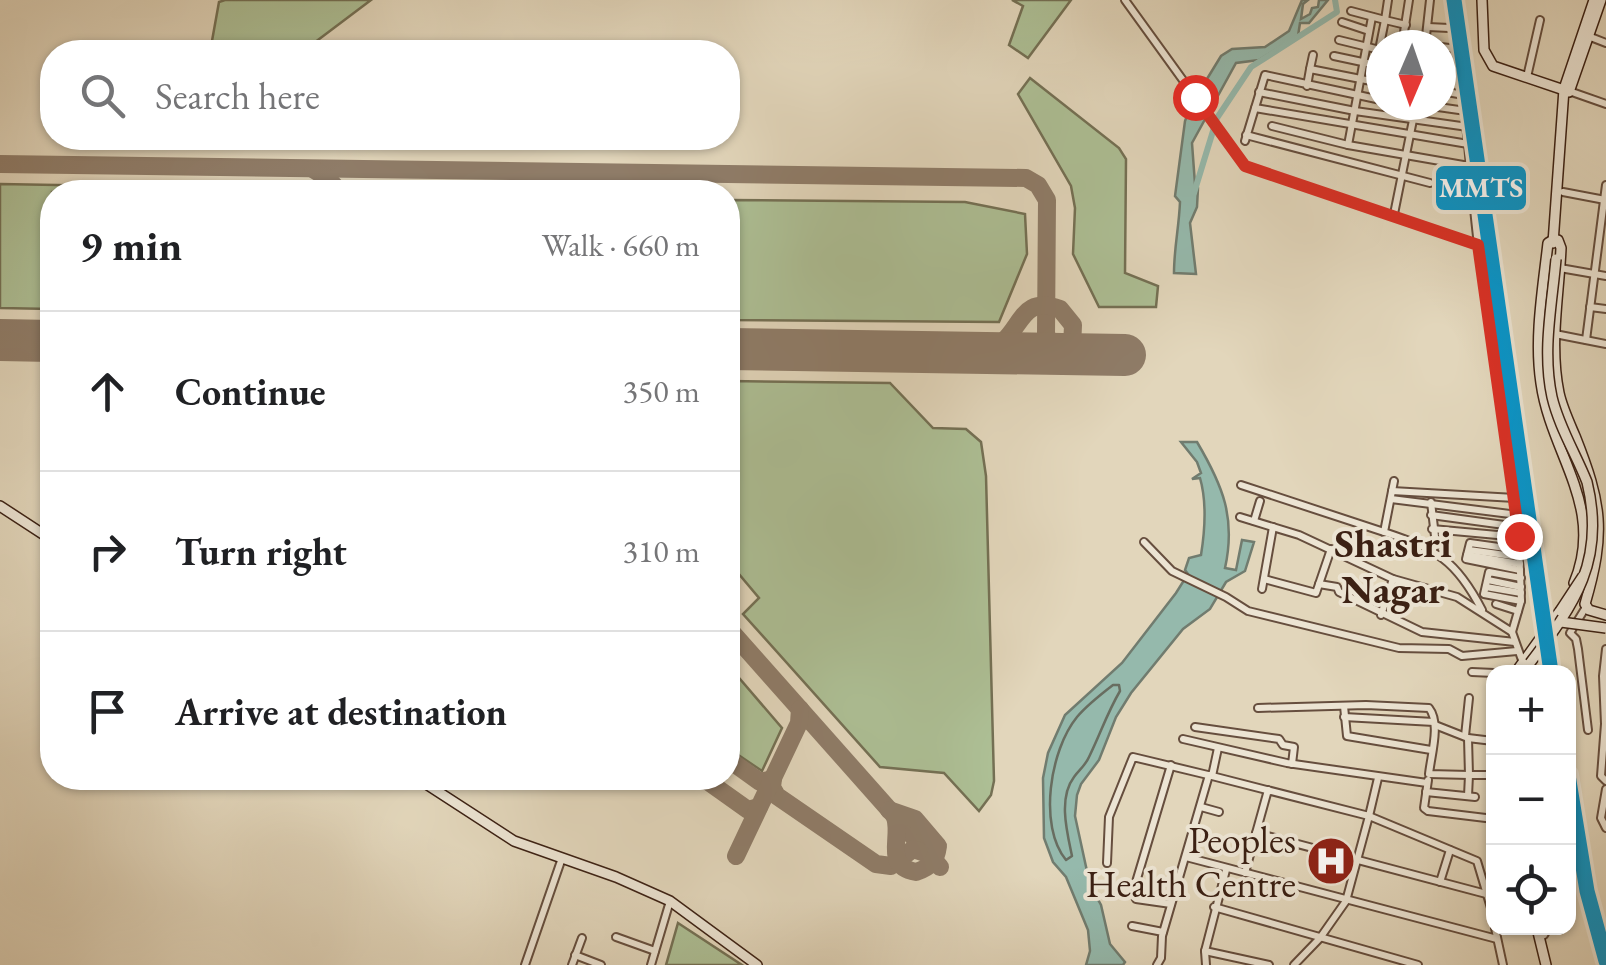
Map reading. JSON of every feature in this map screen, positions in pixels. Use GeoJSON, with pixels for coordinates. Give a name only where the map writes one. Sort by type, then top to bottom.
{"type":"FeatureCollection","features":[{"type":"Feature","properties":{"kind":"main road"},"geometry":{"type":"LineString","coordinates":[[1482,0],[1488,59],[1500,71],[1567,90]]}},
{"type":"Feature","properties":{"kind":"main road"},"geometry":{"type":"LineString","coordinates":[[1555,240],[1563,192],[1567,90],[1598,0]]}},
{"type":"Feature","properties":{"kind":"main road"},"geometry":{"type":"LineString","coordinates":[[1598,0],[1567,90],[1555,240],[1554,334],[1559,396],[1602,514],[1603,549],[1586,607],[1606,615]]}},
{"type":"Feature","properties":{"kind":"main road"},"geometry":{"type":"LineString","coordinates":[[1555,240],[1548,243],[1545,269],[1540,376],[1546,406],[1587,516],[1586,552],[1562,614],[1574,624],[1606,628]]}},
{"type":"Feature","properties":{"kind":"main road"},"geometry":{"type":"LineString","coordinates":[[1524,665],[1572,608],[1591,570],[1596,530],[1588,485],[1557,414],[1548,376],[1556,262]]}},
{"type":"Feature","properties":{"kind":"main road"},"geometry":{"type":"LineString","coordinates":[[1523,665],[1579,585],[1592,546],[1590,510],[1548,399],[1542,364],[1556,262]]}},
{"type":"Feature","properties":{"kind":"main road"},"geometry":{"type":"LineString","coordinates":[[0,506],[40,532]]}},
{"type":"Feature","properties":{"kind":"main road"},"geometry":{"type":"LineString","coordinates":[[1587,516],[1602,514]]}},
{"type":"Feature","properties":{"kind":"main road"},"geometry":{"type":"LineString","coordinates":[[1572,587],[1590,593]]}},
{"type":"Feature","properties":{"kind":"main road"},"geometry":{"type":"LineString","coordinates":[[1572,608],[1606,628]]}},
{"type":"Feature","properties":{"kind":"main road"},"geometry":{"type":"LineString","coordinates":[[1561,622],[1606,628]]}},
{"type":"Feature","properties":{"kind":"main road"},"geometry":{"type":"LineString","coordinates":[[436,790],[514,840],[670,901],[757,965]]}},
{"type":"Feature","properties":{"kind":"main road"},"geometry":{"type":"LineString","coordinates":[[1542,935],[1548,965]]}},
{"type":"Feature","properties":{"kind":"street"},"geometry":{"type":"LineString","coordinates":[[1125,0],[1245,166],[1478,245]]}},
{"type":"Feature","properties":{"kind":"street"},"geometry":{"type":"LineString","coordinates":[[1383,30],[1388,0]]}},
{"type":"Feature","properties":{"kind":"street"},"geometry":{"type":"LineString","coordinates":[[1405,30],[1409,0]]}},
{"type":"Feature","properties":{"kind":"street"},"geometry":{"type":"LineString","coordinates":[[1428,30],[1430,0]]}},
{"type":"Feature","properties":{"kind":"street"},"geometry":{"type":"LineString","coordinates":[[1351,11],[1406,24]]}},
{"type":"Feature","properties":{"kind":"street"},"geometry":{"type":"LineString","coordinates":[[1370,30],[1372,17]]}},
{"type":"Feature","properties":{"kind":"street"},"geometry":{"type":"LineString","coordinates":[[1526,78],[1540,20]]}},
{"type":"Feature","properties":{"kind":"street"},"geometry":{"type":"LineString","coordinates":[[1342,22],[1367,30]]}},
{"type":"Feature","properties":{"kind":"street"},"geometry":{"type":"LineString","coordinates":[[1428,27],[1449,28]]}},
{"type":"Feature","properties":{"kind":"street"},"geometry":{"type":"LineString","coordinates":[[1588,36],[1606,42]]}},
{"type":"Feature","properties":{"kind":"street"},"geometry":{"type":"LineString","coordinates":[[1339,40],[1366,47],[1348,146]]}},
{"type":"Feature","properties":{"kind":"street"},"geometry":{"type":"LineString","coordinates":[[1456,49],[1465,95],[1468,166],[1478,245],[1520,527],[1518,611],[1512,632],[1517,652],[1523,658],[1520,665]]}},
{"type":"Feature","properties":{"kind":"street"},"geometry":{"type":"LineString","coordinates":[[1302,100],[1313,55]]}},
{"type":"Feature","properties":{"kind":"street"},"geometry":{"type":"LineString","coordinates":[[1334,56],[1365,62]]}},
{"type":"Feature","properties":{"kind":"street"},"geometry":{"type":"LineString","coordinates":[[1456,65],[1460,66]]}},
{"type":"Feature","properties":{"kind":"street"},"geometry":{"type":"LineString","coordinates":[[1310,70],[1366,81]]}},
{"type":"Feature","properties":{"kind":"street"},"geometry":{"type":"LineString","coordinates":[[1366,98],[1265,76],[1246,138],[1430,183]]}},
{"type":"Feature","properties":{"kind":"street"},"geometry":{"type":"LineString","coordinates":[[1456,79],[1462,80]]}},
{"type":"Feature","properties":{"kind":"street"},"geometry":{"type":"LineString","coordinates":[[1567,90],[1606,104]]}},
{"type":"Feature","properties":{"kind":"street"},"geometry":{"type":"LineString","coordinates":[[1260,92],[1366,113]]}},
{"type":"Feature","properties":{"kind":"street"},"geometry":{"type":"LineString","coordinates":[[1456,94],[1465,95]]}},
{"type":"Feature","properties":{"kind":"street"},"geometry":{"type":"LineString","coordinates":[[1254,108],[1468,144]]}},
{"type":"Feature","properties":{"kind":"street"},"geometry":{"type":"LineString","coordinates":[[1456,110],[1466,111]]}},
{"type":"Feature","properties":{"kind":"street"},"geometry":{"type":"LineString","coordinates":[[1394,214],[1414,120]]}},
{"type":"Feature","properties":{"kind":"street"},"geometry":{"type":"LineString","coordinates":[[1421,120],[1468,127]]}},
{"type":"Feature","properties":{"kind":"street"},"geometry":{"type":"LineString","coordinates":[[1272,126],[1348,146],[1468,166]]}},
{"type":"Feature","properties":{"kind":"street"},"geometry":{"type":"LineString","coordinates":[[1586,340],[1602,244],[1606,185]]}},
{"type":"Feature","properties":{"kind":"street"},"geometry":{"type":"LineString","coordinates":[[1563,192],[1605,200]]}},
{"type":"Feature","properties":{"kind":"street"},"geometry":{"type":"LineString","coordinates":[[1556,262],[1606,276]]}},
{"type":"Feature","properties":{"kind":"street"},"geometry":{"type":"LineString","coordinates":[[1590,306],[1606,309]]}},
{"type":"Feature","properties":{"kind":"street"},"geometry":{"type":"LineString","coordinates":[[1554,334],[1606,344]]}},
{"type":"Feature","properties":{"kind":"street"},"geometry":{"type":"LineString","coordinates":[[1384,532],[1394,480]]}},
{"type":"Feature","properties":{"kind":"street"},"geometry":{"type":"LineString","coordinates":[[1241,485],[1384,532],[1430,552],[1454,565],[1465,578],[1484,616]]}},
{"type":"Feature","properties":{"kind":"street"},"geometry":{"type":"LineString","coordinates":[[1391,495],[1515,498]]}},
{"type":"Feature","properties":{"kind":"street"},"geometry":{"type":"LineString","coordinates":[[1391,495],[1518,515]]}},
{"type":"Feature","properties":{"kind":"street"},"geometry":{"type":"LineString","coordinates":[[1254,521],[1260,502]]}},
{"type":"Feature","properties":{"kind":"street"},"geometry":{"type":"LineString","coordinates":[[1430,552],[1436,545],[1431,502]]}},
{"type":"Feature","properties":{"kind":"street"},"geometry":{"type":"LineString","coordinates":[[1431,515],[1520,527]]}},
{"type":"Feature","properties":{"kind":"street"},"geometry":{"type":"LineString","coordinates":[[1240,517],[1332,549],[1393,579],[1456,597],[1512,632]]}},
{"type":"Feature","properties":{"kind":"street"},"geometry":{"type":"LineString","coordinates":[[1262,589],[1272,527]]}},
{"type":"Feature","properties":{"kind":"street"},"geometry":{"type":"LineString","coordinates":[[1432,529],[1519,536]]}},
{"type":"Feature","properties":{"kind":"street"},"geometry":{"type":"LineString","coordinates":[[1144,542],[1172,572],[1226,596],[1248,612],[1399,648],[1449,650],[1462,656],[1517,652]]}},
{"type":"Feature","properties":{"kind":"street"},"geometry":{"type":"LineString","coordinates":[[1264,579],[1316,593],[1332,549]]}},
{"type":"Feature","properties":{"kind":"street"},"geometry":{"type":"LineString","coordinates":[[1467,553],[1520,575],[1466,559],[1467,553]]}},
{"type":"Feature","properties":{"kind":"street"},"geometry":{"type":"LineString","coordinates":[[1520,575],[1484,594],[1487,584],[1520,575]]}},
{"type":"Feature","properties":{"kind":"street"},"geometry":{"type":"LineString","coordinates":[[1382,614],[1393,579]]}},
{"type":"Feature","properties":{"kind":"street"},"geometry":{"type":"LineString","coordinates":[[1319,584],[1337,587],[1339,592],[1422,632],[1515,642]]}},
{"type":"Feature","properties":{"kind":"street"},"geometry":{"type":"LineString","coordinates":[[1496,604],[1518,611]]}},
{"type":"Feature","properties":{"kind":"street"},"geometry":{"type":"LineString","coordinates":[[1586,607],[1570,632],[1578,649],[1588,730]]}},
{"type":"Feature","properties":{"kind":"street"},"geometry":{"type":"LineString","coordinates":[[1606,649],[1606,722],[1600,776],[1606,781]]}},
{"type":"Feature","properties":{"kind":"street"},"geometry":{"type":"LineString","coordinates":[[1472,672],[1486,673]]}},
{"type":"Feature","properties":{"kind":"street"},"geometry":{"type":"LineString","coordinates":[[1426,792],[1472,796],[1466,737],[1469,698]]}},
{"type":"Feature","properties":{"kind":"street"},"geometry":{"type":"LineString","coordinates":[[1344,706],[1346,736],[1431,750]]}},
{"type":"Feature","properties":{"kind":"street"},"geometry":{"type":"LineString","coordinates":[[1258,708],[1426,707],[1434,714],[1434,724],[1424,808],[1486,818]]}},
{"type":"Feature","properties":{"kind":"street"},"geometry":{"type":"LineString","coordinates":[[1344,717],[1434,724],[1466,737],[1486,737]]}},
{"type":"Feature","properties":{"kind":"street"},"geometry":{"type":"LineString","coordinates":[[1196,727],[1280,740],[1294,748],[1292,764]]}},
{"type":"Feature","properties":{"kind":"street"},"geometry":{"type":"LineString","coordinates":[[1183,739],[1292,764],[1378,778],[1486,777]]}},
{"type":"Feature","properties":{"kind":"street"},"geometry":{"type":"LineString","coordinates":[[1157,965],[1163,932],[1218,748]]}},
{"type":"Feature","properties":{"kind":"street"},"geometry":{"type":"LineString","coordinates":[[1107,863],[1110,817],[1133,757],[1369,816],[1477,860],[1486,883]]}},
{"type":"Feature","properties":{"kind":"street"},"geometry":{"type":"LineString","coordinates":[[1171,765],[1133,892],[1136,899],[1171,904]]}},
{"type":"Feature","properties":{"kind":"street"},"geometry":{"type":"LineString","coordinates":[[1294,965],[1320,938],[1346,901],[1378,778]]}},
{"type":"Feature","properties":{"kind":"street"},"geometry":{"type":"LineString","coordinates":[[1606,789],[1601,818],[1606,828]]}},
{"type":"Feature","properties":{"kind":"street"},"geometry":{"type":"LineString","coordinates":[[1245,873],[1268,790]]}},
{"type":"Feature","properties":{"kind":"street"},"geometry":{"type":"LineString","coordinates":[[1200,807],[1219,812]]}},
{"type":"Feature","properties":{"kind":"street"},"geometry":{"type":"LineString","coordinates":[[1256,833],[1486,895]]}},
{"type":"Feature","properties":{"kind":"street"},"geometry":{"type":"LineString","coordinates":[[1440,882],[1450,850]]}},
{"type":"Feature","properties":{"kind":"street"},"geometry":{"type":"LineString","coordinates":[[528,964],[563,857]]}},
{"type":"Feature","properties":{"kind":"street"},"geometry":{"type":"LineString","coordinates":[[1186,857],[1496,939]]}},
{"type":"Feature","properties":{"kind":"street"},"geometry":{"type":"LineString","coordinates":[[1206,965],[1214,906],[1226,870]]}},
{"type":"Feature","properties":{"kind":"street"},"geometry":{"type":"LineString","coordinates":[[651,965],[670,901]]}},
{"type":"Feature","properties":{"kind":"street"},"geometry":{"type":"LineString","coordinates":[[1214,906],[1418,965]]}},
{"type":"Feature","properties":{"kind":"street"},"geometry":{"type":"LineString","coordinates":[[1132,926],[1163,932]]}},
{"type":"Feature","properties":{"kind":"street"},"geometry":{"type":"LineString","coordinates":[[1496,935],[1503,965]]}},
{"type":"Feature","properties":{"kind":"street"},"geometry":{"type":"LineString","coordinates":[[616,937],[655,951]]}},
{"type":"Feature","properties":{"kind":"street"},"geometry":{"type":"LineString","coordinates":[[572,965],[582,938]]}},
{"type":"Feature","properties":{"kind":"street"},"geometry":{"type":"LineString","coordinates":[[1205,951],[1268,965]]}},
{"type":"Feature","properties":{"kind":"street"},"geometry":{"type":"LineString","coordinates":[[575,955],[601,965]]}},
{"type":"Feature","properties":{"kind":"green space"},"geometry":{"type":"Polygon","coordinates":[[[371,0],[318,40],[212,40],[219,2],[371,0]]]}},
{"type":"Feature","properties":{"kind":"green space"},"geometry":{"type":"Polygon","coordinates":[[[1012,0],[1071,0],[1028,58],[1009,45],[1023,6],[1012,0]]]}},
{"type":"Feature","properties":{"kind":"green space"},"geometry":{"type":"Polygon","coordinates":[[[1030,78],[1119,148],[1126,159],[1125,273],[1158,286],[1156,307],[1099,307],[1073,254],[1075,208],[1071,186],[1018,94],[1030,78]]]}},
{"type":"Feature","properties":{"kind":"green space"},"geometry":{"type":"Polygon","coordinates":[[[0,184],[40,185],[40,309],[0,308],[0,184]]]}},
{"type":"Feature","properties":{"kind":"green space"},"geometry":{"type":"Polygon","coordinates":[[[740,200],[965,202],[1025,214],[1027,254],[999,322],[740,320],[740,200]]]}},
{"type":"Feature","properties":{"kind":"green space"},"geometry":{"type":"Polygon","coordinates":[[[740,381],[890,383],[933,428],[966,429],[981,442],[986,476],[994,781],[991,795],[979,811],[944,773],[880,767],[743,614],[759,598],[740,575],[740,381]]]}},
{"type":"Feature","properties":{"kind":"green space"},"geometry":{"type":"Polygon","coordinates":[[[740,679],[782,728],[762,771],[740,756],[740,679]]]}},
{"type":"Feature","properties":{"kind":"green space"},"geometry":{"type":"Polygon","coordinates":[[[678,923],[742,965],[666,965],[678,923]]]}},
{"type":"Feature","properties":{"kind":"water"},"geometry":{"type":"Polygon","coordinates":[[[1302,0],[1308,0],[1303,4],[1301,19],[1318,7],[1319,0],[1328,0],[1309,23],[1300,23],[1298,36],[1259,60],[1236,63],[1192,143],[1198,188],[1197,207],[1190,223],[1196,274],[1174,273],[1180,202],[1175,196],[1185,121],[1191,105],[1221,56],[1232,49],[1265,47],[1289,31],[1302,0]]]}},
{"type":"Feature","properties":{"kind":"water"},"geometry":{"type":"Polygon","coordinates":[[[1181,442],[1197,442],[1220,488],[1229,533],[1225,568],[1236,570],[1242,540],[1254,542],[1245,571],[1226,582],[1210,609],[1183,629],[1131,693],[1116,717],[1099,760],[1081,784],[1075,816],[1090,885],[1101,905],[1110,944],[1125,962],[1086,965],[1090,951],[1088,930],[1066,877],[1053,862],[1044,838],[1043,778],[1048,753],[1065,715],[1122,663],[1176,593],[1188,574],[1185,570],[1189,558],[1201,555],[1204,497],[1200,478],[1192,479],[1201,473],[1181,442]]]}},
{"type":"Feature","properties":{"kind":"waterway"},"geometry":{"type":"LineString","coordinates":[[1194,193],[1217,118],[1251,67],[1337,12],[1335,0]]}},
{"type":"Feature","properties":{"kind":"taxiway"},"geometry":{"type":"LineString","coordinates":[[0,164],[1026,178],[1038,185],[1047,200],[1046,335],[1054,347],[1068,354]]}},
{"type":"Feature","properties":{"kind":"taxiway"},"geometry":{"type":"LineString","coordinates":[[313,169],[329,180]]}},
{"type":"Feature","properties":{"kind":"taxiway"},"geometry":{"type":"LineString","coordinates":[[981,353],[1005,340],[1034,307],[1060,309],[1073,325],[1072,348],[1054,362],[1032,364],[985,353]]}},
{"type":"Feature","properties":{"kind":"taxiway"},"geometry":{"type":"LineString","coordinates":[[740,642],[940,867]]}},
{"type":"Feature","properties":{"kind":"taxiway"},"geometry":{"type":"LineString","coordinates":[[736,856],[799,723],[800,709]]}},
{"type":"Feature","properties":{"kind":"taxiway"},"geometry":{"type":"LineString","coordinates":[[740,768],[760,782],[773,779],[777,796],[876,864],[891,866],[913,849],[928,854]]}},
{"type":"Feature","properties":{"kind":"taxiway"},"geometry":{"type":"LineString","coordinates":[[720,790],[748,810],[759,807]]}},
{"type":"Feature","properties":{"kind":"taxiway"},"geometry":{"type":"LineString","coordinates":[[889,810],[915,819],[938,846],[934,860],[925,868],[916,872],[900,864],[895,817]]}},
{"type":"Feature","properties":{"kind":"runway"},"geometry":{"type":"LineString","coordinates":[[0,340],[40,341]]}},
{"type":"Feature","properties":{"kind":"runway"},"geometry":{"type":"LineString","coordinates":[[740,349],[1125,355]]}},
{"type":"Feature","properties":{"kind":"transit line","name":"MMTS"},"geometry":{"type":"LineString","coordinates":[[1454,0],[1550,665]]}},
{"type":"Feature","properties":{"kind":"transit line","name":"MMTS"},"geometry":{"type":"LineString","coordinates":[[1576,824],[1587,891],[1606,961]]}},
{"type":"Feature","properties":{"kind":"place","name":"Peoples Health Centre"},"geometry":{"type":"Point","coordinates":[1331,861]}},
{"type":"Feature","properties":{"kind":"district","name":"Shastri Nagar"},"geometry":{"type":"Point","coordinates":[1393,566]}},
{"type":"Feature","properties":{"kind":"route"},"geometry":{"type":"LineString","coordinates":[[1195,97],[1245,166],[1478,245],[1519,536]]}}]}
